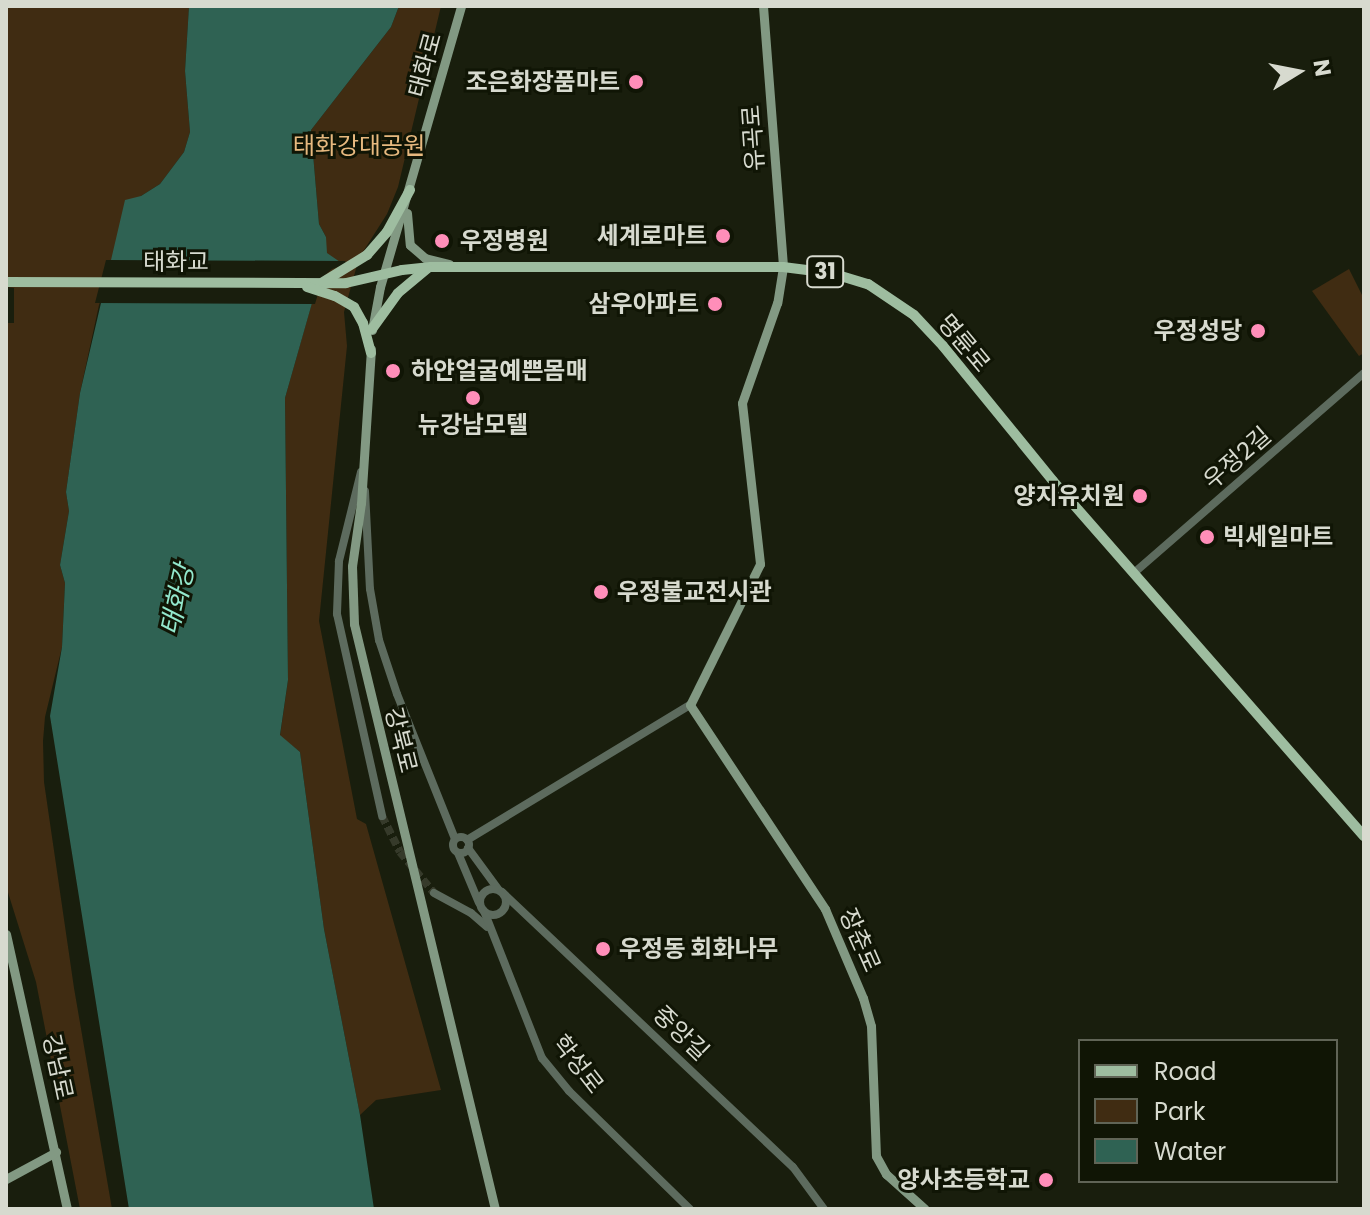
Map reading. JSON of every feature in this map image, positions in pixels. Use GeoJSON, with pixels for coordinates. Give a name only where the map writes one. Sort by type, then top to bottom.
{"type":"FeatureCollection","features":[{"type":"Feature","properties":{"kind":"main road","name":"태화로"},"geometry":{"type":"LineString","coordinates":[[386,273],[461,6]]}},
{"type":"Feature","properties":{"kind":"main road","name":"유곡로"},"geometry":{"type":"LineString","coordinates":[[763,6],[783,267]]}},
{"type":"Feature","properties":{"kind":"main road"},"geometry":{"type":"LineString","coordinates":[[321,283],[359,263],[377,244],[410,190]]}},
{"type":"Feature","properties":{"kind":"main road"},"geometry":{"type":"LineString","coordinates":[[407,203],[410,245],[425,258],[465,267]]}},
{"type":"Feature","properties":{"kind":"main road"},"geometry":{"type":"LineString","coordinates":[[372,329],[398,293],[431,267]]}},
{"type":"Feature","properties":{"kind":"main road","name":"명륜로"},"geometry":{"type":"LineString","coordinates":[[346,283],[386,273],[431,267],[783,267],[849,277],[882,292],[914,315],[1364,836]]}},
{"type":"Feature","properties":{"kind":"main road"},"geometry":{"type":"LineString","coordinates":[[690,705],[760,564],[742,403],[777,303],[783,267]]}},
{"type":"Feature","properties":{"kind":"main road","name":"강북로"},"geometry":{"type":"LineString","coordinates":[[386,273],[372,329],[364,463],[352,566],[354,624],[495,1209]]}},
{"type":"Feature","properties":{"kind":"main road","name":"태화교"},"geometry":{"type":"LineString","coordinates":[[6,282],[346,283]]}},
{"type":"Feature","properties":{"kind":"main road"},"geometry":{"type":"LineString","coordinates":[[294,282],[346,301],[360,315],[371,353]]}},
{"type":"Feature","properties":{"kind":"main road","name":"장춘로"},"geometry":{"type":"LineString","coordinates":[[690,705],[825,909],[863,998],[871,1026],[876,1156],[886,1174],[925,1209]]}},
{"type":"Feature","properties":{"kind":"main road","name":"강남로"},"geometry":{"type":"LineString","coordinates":[[6,934],[67,1209]]}},
{"type":"Feature","properties":{"kind":"main road"},"geometry":{"type":"LineString","coordinates":[[6,1179],[56,1152]]}},
{"type":"Feature","properties":{"kind":"street","name":"우정2길"},"geometry":{"type":"LineString","coordinates":[[1135,572],[1364,373]]}},
{"type":"Feature","properties":{"kind":"street"},"geometry":{"type":"LineString","coordinates":[[364,463],[345,530],[336,591],[338,629],[382,816]]}},
{"type":"Feature","properties":{"kind":"street","name":"학성로"},"geometry":{"type":"LineString","coordinates":[[364,463],[373,614],[397,694],[455,839],[453,846],[486,912],[542,1058],[569,1091],[690,1209]]}},
{"type":"Feature","properties":{"kind":"street"},"geometry":{"type":"LineString","coordinates":[[458,853],[690,705]]}},
{"type":"Feature","properties":{"kind":"street"},"geometry":{"type":"LineString","coordinates":[[455,839],[468,844]]}},
{"type":"Feature","properties":{"kind":"street","name":"중앙길"},"geometry":{"type":"LineString","coordinates":[[468,844],[500,891],[793,1167],[824,1209]]}},
{"type":"Feature","properties":{"kind":"street"},"geometry":{"type":"LineString","coordinates":[[471,913],[486,912],[506,904],[500,891],[485,891],[480,899],[486,912]]}},
{"type":"Feature","properties":{"kind":"street"},"geometry":{"type":"LineString","coordinates":[[434,893],[471,913],[493,936]]}},
{"type":"Feature","properties":{"kind":"green space"},"geometry":{"type":"Polygon","coordinates":[[[6,6],[189,6],[185,71],[190,132],[184,152],[160,184],[141,196],[99,305],[80,393],[66,492],[69,511],[60,565],[65,583],[62,647],[45,717],[43,741],[44,782],[74,988],[112,1209],[80,1209],[36,982],[6,886],[6,323],[14,323],[14,288],[6,287],[6,6]]]}},
{"type":"Feature","properties":{"kind":"green space","name":"태화강대공원"},"geometry":{"type":"Polygon","coordinates":[[[399,6],[441,6],[398,187],[387,214],[359,258],[344,312],[347,346],[319,621],[357,819],[366,824],[441,1090],[376,1100],[360,1115],[324,929],[300,752],[280,736],[288,680],[285,398],[326,253],[326,237],[319,224],[311,130],[391,27],[399,6]]]}},
{"type":"Feature","properties":{"kind":"green space"},"geometry":{"type":"Polygon","coordinates":[[[1349,269],[1364,299],[1364,353],[1359,356],[1312,291],[1349,269]]]}},
{"type":"Feature","properties":{"kind":"water","name":"태화강"},"geometry":{"type":"Polygon","coordinates":[[[189,6],[399,6],[391,27],[311,130],[319,224],[326,237],[327,253],[343,264],[331,265],[320,275],[285,398],[288,680],[280,735],[300,752],[324,929],[360,1115],[374,1209],[129,1209],[50,716],[62,647],[65,583],[60,565],[69,511],[66,492],[80,393],[125,200],[141,196],[160,184],[184,152],[190,132],[185,71],[189,6]]]}},
{"type":"Feature","properties":{"kind":"pier"},"geometry":{"type":"Polygon","coordinates":[[[106,260],[345,261],[347,264],[332,269],[323,277],[315,304],[95,303],[106,260]]]}},
{"type":"Feature","properties":{"kind":"tunnel"},"geometry":{"type":"LineString","coordinates":[[382,816],[400,852],[434,893]]}},
{"type":"Feature","properties":{"kind":"place","name":"조은화장품마트"},"geometry":{"type":"Point","coordinates":[636,82]}},
{"type":"Feature","properties":{"kind":"place","name":"세계로마트"},"geometry":{"type":"Point","coordinates":[723,236]}},
{"type":"Feature","properties":{"kind":"place","name":"우정병원"},"geometry":{"type":"Point","coordinates":[442,241]}},
{"type":"Feature","properties":{"kind":"place","name":"삼우아파트"},"geometry":{"type":"Point","coordinates":[715,304]}},
{"type":"Feature","properties":{"kind":"place","name":"우정성당"},"geometry":{"type":"Point","coordinates":[1258,331]}},
{"type":"Feature","properties":{"kind":"place","name":"하얀얼굴예쁜몸매"},"geometry":{"type":"Point","coordinates":[393,371]}},
{"type":"Feature","properties":{"kind":"place","name":"뉴강남모텔"},"geometry":{"type":"Point","coordinates":[473,398]}},
{"type":"Feature","properties":{"kind":"place","name":"양지유치원"},"geometry":{"type":"Point","coordinates":[1140,496]}},
{"type":"Feature","properties":{"kind":"place","name":"빅세일마트"},"geometry":{"type":"Point","coordinates":[1207,537]}},
{"type":"Feature","properties":{"kind":"place","name":"우정불교전시관"},"geometry":{"type":"Point","coordinates":[601,592]}},
{"type":"Feature","properties":{"kind":"place","name":"우정동 회화나무"},"geometry":{"type":"Point","coordinates":[603,949]}},
{"type":"Feature","properties":{"kind":"place","name":"양사초등학교"},"geometry":{"type":"Point","coordinates":[1046,1180]}}]}
